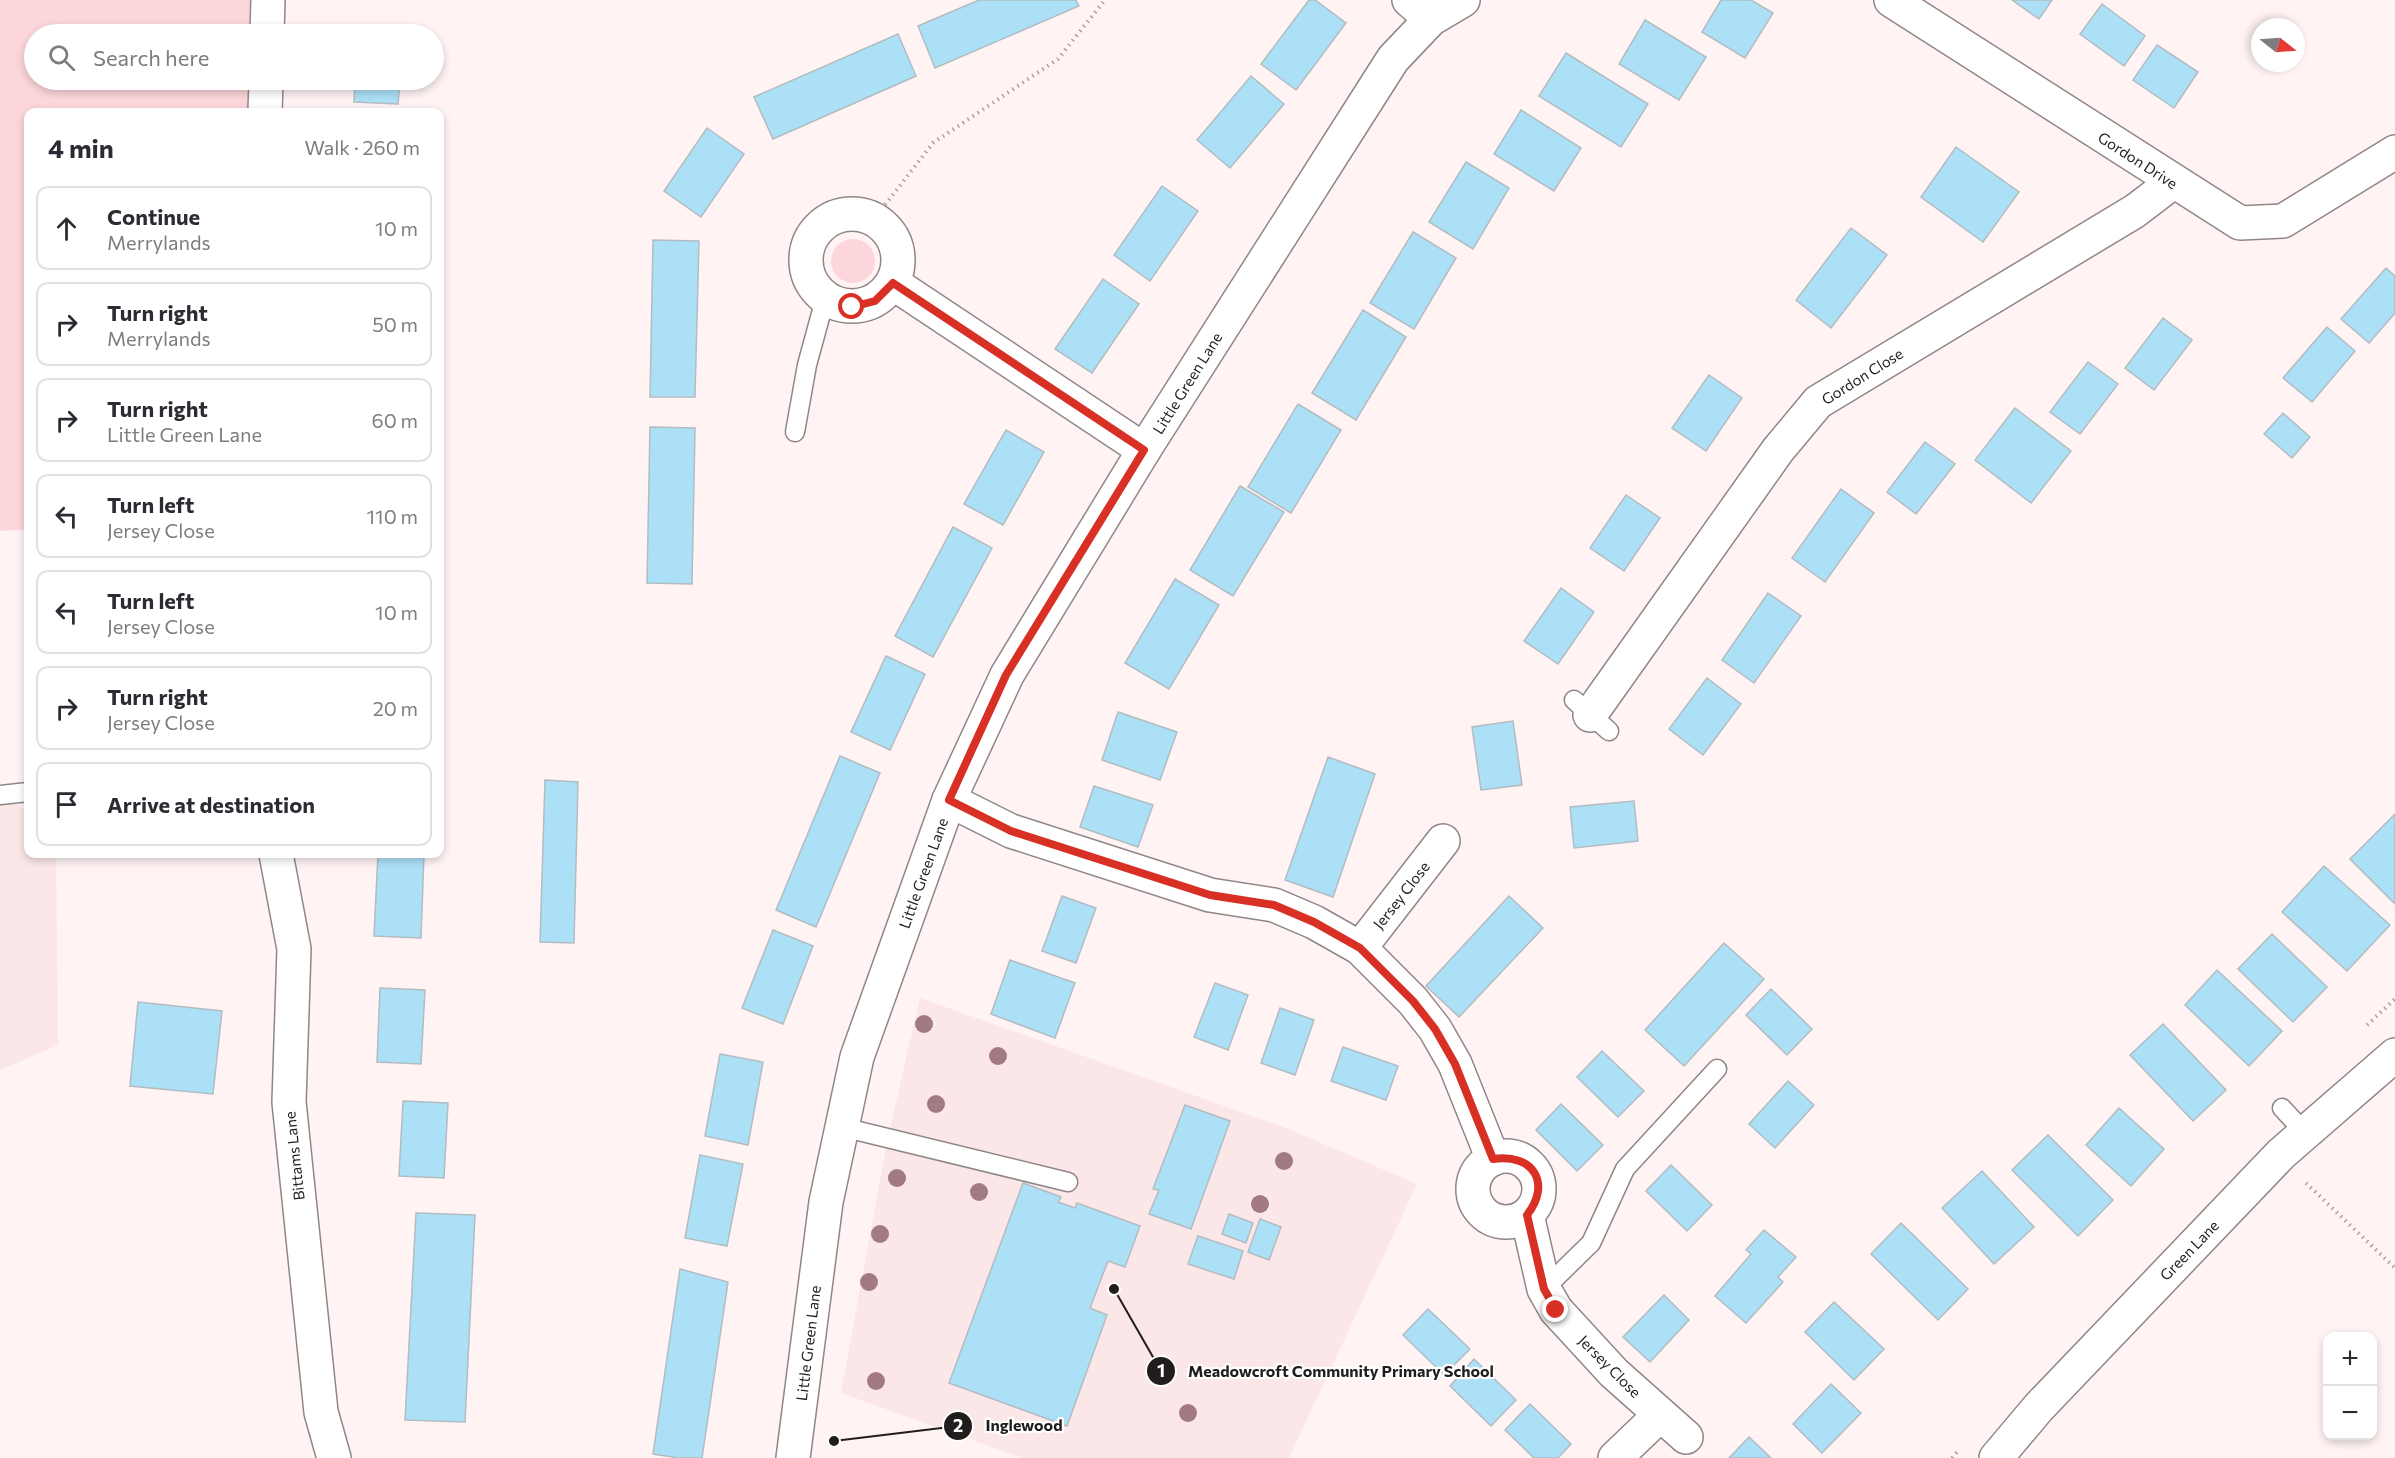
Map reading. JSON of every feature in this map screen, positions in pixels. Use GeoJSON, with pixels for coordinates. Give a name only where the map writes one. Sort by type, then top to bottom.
{"type":"FeatureCollection","features":[{"type":"Feature","properties":{"kind":"street"},"geometry":{"type":"LineString","coordinates":[[267,24],[268,0]]}},
{"type":"Feature","properties":{"kind":"street","name":"Little Green Lane"},"geometry":{"type":"LineString","coordinates":[[793,1458],[826,1202],[857,1057],[949,800],[1006,675],[1144,450],[1393,58],[1420,10],[1463,0]]}},
{"type":"Feature","properties":{"kind":"street","name":"Gordon Drive"},"geometry":{"type":"LineString","coordinates":[[1891,0],[2240,223],[2283,221],[2395,152]]}},
{"type":"Feature","properties":{"kind":"street"},"geometry":{"type":"LineString","coordinates":[[265,108],[266,90]]}},
{"type":"Feature","properties":{"kind":"street","name":"Gordon Close"},"geometry":{"type":"LineString","coordinates":[[1591,715],[1778,450],[1818,402],[2134,211],[2173,182]]}},
{"type":"Feature","properties":{"kind":"street"},"geometry":{"type":"LineString","coordinates":[[854,214],[874,219],[892,236],[898,258],[893,283],[875,301],[852,307],[825,299],[811,283],[806,261],[812,238],[832,218],[854,214]]}},
{"type":"Feature","properties":{"kind":"street"},"geometry":{"type":"LineString","coordinates":[[893,283],[1144,450]]}},
{"type":"Feature","properties":{"kind":"street"},"geometry":{"type":"LineString","coordinates":[[949,800],[1022,834],[1210,895],[1274,905],[1314,922],[1360,948],[1413,1001],[1435,1029],[1455,1064],[1493,1159]]}},
{"type":"Feature","properties":{"kind":"street","name":"Jersey Close"},"geometry":{"type":"LineString","coordinates":[[1360,948],[1443,841]]}},
{"type":"Feature","properties":{"kind":"street","name":"Bittams Lane"},"geometry":{"type":"LineString","coordinates":[[277,858],[294,949],[289,1102],[321,1412],[334,1458]]}},
{"type":"Feature","properties":{"kind":"street","name":"Green Lane"},"geometry":{"type":"LineString","coordinates":[[1995,1458],[2039,1407],[2279,1158],[2305,1132],[2395,1055]]}},
{"type":"Feature","properties":{"kind":"street"},"geometry":{"type":"LineString","coordinates":[[1508,1156],[1523,1161],[1534,1173],[1539,1188],[1536,1203],[1527,1215],[1512,1222],[1496,1221],[1482,1213],[1474,1199],[1473,1183],[1480,1168],[1493,1159],[1508,1156]]}},
{"type":"Feature","properties":{"kind":"street","name":"Jersey Close"},"geometry":{"type":"LineString","coordinates":[[1527,1215],[1544,1289],[1556,1310],[1614,1373],[1686,1437]]}},
{"type":"Feature","properties":{"kind":"street"},"geometry":{"type":"LineString","coordinates":[[1615,1458],[1660,1415]]}},
{"type":"Feature","properties":{"kind":"lane"},"geometry":{"type":"LineString","coordinates":[[795,432],[807,364],[825,299]]}},
{"type":"Feature","properties":{"kind":"lane"},"geometry":{"type":"LineString","coordinates":[[0,795],[24,792]]}},
{"type":"Feature","properties":{"kind":"lane"},"geometry":{"type":"LineString","coordinates":[[1544,1289],[1591,1243],[1625,1169],[1717,1069]]}},
{"type":"Feature","properties":{"kind":"lane"},"geometry":{"type":"LineString","coordinates":[[2282,1108],[2305,1132]]}},
{"type":"Feature","properties":{"kind":"lane"},"geometry":{"type":"LineString","coordinates":[[842,1127],[1068,1182]]}},
{"type":"Feature","properties":{"kind":"path"},"geometry":{"type":"LineString","coordinates":[[874,219],[933,143],[1058,59],[1106,0]]}},
{"type":"Feature","properties":{"kind":"path"},"geometry":{"type":"LineString","coordinates":[[2361,1030],[2395,999]]}},
{"type":"Feature","properties":{"kind":"path"},"geometry":{"type":"LineString","coordinates":[[2279,1158],[2395,1268]]}},
{"type":"Feature","properties":{"kind":"shaded area"},"geometry":{"type":"Polygon","coordinates":[[[0,0],[268,0],[267,24],[24,24],[24,90],[266,90],[265,108],[24,108],[24,529],[0,531],[0,0]]]}},
{"type":"Feature","properties":{"kind":"shaded area"},"geometry":{"type":"Polygon","coordinates":[[[853,239],[862,240],[869,245],[874,252],[874,270],[869,277],[862,282],[853,283],[844,282],[837,277],[832,270],[831,261],[832,252],[837,245],[844,240],[853,239]]]}},
{"type":"Feature","properties":{"kind":"shaded area"},"geometry":{"type":"Polygon","coordinates":[[[0,794],[24,809],[24,858],[56,858],[58,1045],[0,1070],[0,794]]]}},
{"type":"Feature","properties":{"kind":"shaded area"},"geometry":{"type":"Polygon","coordinates":[[[920,998],[1286,1128],[1417,1184],[1289,1458],[1022,1458],[841,1393],[888,1137],[920,998]]]}},
{"type":"Feature","properties":{"kind":"building"},"geometry":{"type":"Polygon","coordinates":[[[979,0],[1076,0],[1079,6],[935,68],[918,26],[979,0]]]}},
{"type":"Feature","properties":{"kind":"building"},"geometry":{"type":"Polygon","coordinates":[[[1309,0],[1315,0],[1346,23],[1296,90],[1261,64],[1309,0]]]}},
{"type":"Feature","properties":{"kind":"building"},"geometry":{"type":"Polygon","coordinates":[[[1721,0],[1751,0],[1773,13],[1745,58],[1702,32],[1721,0]]]}},
{"type":"Feature","properties":{"kind":"building"},"geometry":{"type":"Polygon","coordinates":[[[2012,0],[2052,0],[2039,19],[2012,0]]]}},
{"type":"Feature","properties":{"kind":"building"},"geometry":{"type":"Polygon","coordinates":[[[2102,4],[2145,36],[2124,66],[2080,34],[2102,4]]]}},
{"type":"Feature","properties":{"kind":"building"},"geometry":{"type":"Polygon","coordinates":[[[1645,20],[1706,57],[1679,100],[1619,64],[1645,20]]]}},
{"type":"Feature","properties":{"kind":"building"},"geometry":{"type":"Polygon","coordinates":[[[898,34],[916,76],[773,139],[754,97],[898,34]]]}},
{"type":"Feature","properties":{"kind":"building"},"geometry":{"type":"Polygon","coordinates":[[[2157,45],[2198,72],[2174,108],[2133,80],[2157,45]]]}},
{"type":"Feature","properties":{"kind":"building"},"geometry":{"type":"Polygon","coordinates":[[[1566,53],[1648,104],[1621,147],[1539,96],[1566,53]]]}},
{"type":"Feature","properties":{"kind":"building"},"geometry":{"type":"Polygon","coordinates":[[[1251,76],[1284,104],[1230,168],[1197,140],[1251,76]]]}},
{"type":"Feature","properties":{"kind":"building"},"geometry":{"type":"Polygon","coordinates":[[[355,90],[399,90],[398,104],[354,102],[355,90]]]}},
{"type":"Feature","properties":{"kind":"building"},"geometry":{"type":"Polygon","coordinates":[[[1521,110],[1581,148],[1554,191],[1494,154],[1521,110]]]}},
{"type":"Feature","properties":{"kind":"building"},"geometry":{"type":"Polygon","coordinates":[[[707,128],[744,154],[701,217],[664,191],[707,128]]]}},
{"type":"Feature","properties":{"kind":"building"},"geometry":{"type":"Polygon","coordinates":[[[1956,147],[2019,192],[1983,242],[1921,197],[1956,147]]]}},
{"type":"Feature","properties":{"kind":"building"},"geometry":{"type":"Polygon","coordinates":[[[1466,162],[1509,188],[1473,249],[1429,222],[1466,162]]]}},
{"type":"Feature","properties":{"kind":"building"},"geometry":{"type":"Polygon","coordinates":[[[1162,186],[1198,211],[1150,281],[1114,255],[1162,186]]]}},
{"type":"Feature","properties":{"kind":"building"},"geometry":{"type":"Polygon","coordinates":[[[1851,228],[1887,255],[1831,328],[1796,300],[1851,228]]]}},
{"type":"Feature","properties":{"kind":"building"},"geometry":{"type":"Polygon","coordinates":[[[1413,232],[1456,258],[1414,329],[1370,303],[1413,232]]]}},
{"type":"Feature","properties":{"kind":"building"},"geometry":{"type":"Polygon","coordinates":[[[653,240],[699,241],[695,397],[650,397],[653,240]]]}},
{"type":"Feature","properties":{"kind":"building"},"geometry":{"type":"Polygon","coordinates":[[[2386,268],[2395,276],[2395,313],[2369,343],[2341,319],[2386,268]]]}},
{"type":"Feature","properties":{"kind":"building"},"geometry":{"type":"Polygon","coordinates":[[[1103,279],[1139,304],[1092,373],[1055,349],[1103,279]]]}},
{"type":"Feature","properties":{"kind":"building"},"geometry":{"type":"Polygon","coordinates":[[[1363,310],[1406,337],[1356,420],[1312,393],[1363,310]]]}},
{"type":"Feature","properties":{"kind":"building"},"geometry":{"type":"Polygon","coordinates":[[[2163,318],[2192,340],[2154,390],[2125,368],[2163,318]]]}},
{"type":"Feature","properties":{"kind":"building"},"geometry":{"type":"Polygon","coordinates":[[[2327,327],[2355,351],[2312,402],[2283,378],[2327,327]]]}},
{"type":"Feature","properties":{"kind":"building"},"geometry":{"type":"Polygon","coordinates":[[[2088,362],[2118,384],[2080,434],[2050,412],[2088,362]]]}},
{"type":"Feature","properties":{"kind":"building"},"geometry":{"type":"Polygon","coordinates":[[[1709,375],[1742,398],[1706,451],[1672,428],[1709,375]]]}},
{"type":"Feature","properties":{"kind":"building"},"geometry":{"type":"Polygon","coordinates":[[[1298,404],[1341,430],[1291,513],[1248,487],[1298,404]]]}},
{"type":"Feature","properties":{"kind":"building"},"geometry":{"type":"Polygon","coordinates":[[[2015,408],[2071,451],[2031,503],[1975,460],[2015,408]]]}},
{"type":"Feature","properties":{"kind":"building"},"geometry":{"type":"Polygon","coordinates":[[[2283,413],[2310,437],[2292,458],[2264,434],[2283,413]]]}},
{"type":"Feature","properties":{"kind":"building"},"geometry":{"type":"Polygon","coordinates":[[[650,427],[695,428],[692,584],[647,583],[650,427]]]}},
{"type":"Feature","properties":{"kind":"building"},"geometry":{"type":"Polygon","coordinates":[[[1006,430],[1044,452],[1003,525],[964,504],[1006,430]]]}},
{"type":"Feature","properties":{"kind":"building"},"geometry":{"type":"Polygon","coordinates":[[[1925,442],[1955,464],[1916,514],[1887,492],[1925,442]]]}},
{"type":"Feature","properties":{"kind":"building"},"geometry":{"type":"Polygon","coordinates":[[[1240,486],[1284,512],[1233,596],[1190,570],[1240,486]]]}},
{"type":"Feature","properties":{"kind":"building"},"geometry":{"type":"Polygon","coordinates":[[[1841,489],[1874,513],[1825,582],[1792,558],[1841,489]]]}},
{"type":"Feature","properties":{"kind":"building"},"geometry":{"type":"Polygon","coordinates":[[[1626,495],[1660,518],[1624,571],[1590,548],[1626,495]]]}},
{"type":"Feature","properties":{"kind":"building"},"geometry":{"type":"Polygon","coordinates":[[[953,527],[992,548],[933,657],[895,636],[953,527]]]}},
{"type":"Feature","properties":{"kind":"building"},"geometry":{"type":"Polygon","coordinates":[[[1175,579],[1219,605],[1169,689],[1125,663],[1175,579]]]}},
{"type":"Feature","properties":{"kind":"building"},"geometry":{"type":"Polygon","coordinates":[[[1561,588],[1594,612],[1558,664],[1524,641],[1561,588]]]}},
{"type":"Feature","properties":{"kind":"building"},"geometry":{"type":"Polygon","coordinates":[[[1768,593],[1801,616],[1754,683],[1722,660],[1768,593]]]}},
{"type":"Feature","properties":{"kind":"building"},"geometry":{"type":"Polygon","coordinates":[[[886,656],[925,674],[890,750],[851,732],[886,656]]]}},
{"type":"Feature","properties":{"kind":"building"},"geometry":{"type":"Polygon","coordinates":[[[1707,678],[1741,704],[1703,755],[1669,729],[1707,678]]]}},
{"type":"Feature","properties":{"kind":"building"},"geometry":{"type":"Polygon","coordinates":[[[1118,712],[1177,732],[1160,780],[1102,760],[1118,712]]]}},
{"type":"Feature","properties":{"kind":"building"},"geometry":{"type":"Polygon","coordinates":[[[1513,721],[1522,785],[1481,790],[1472,727],[1513,721]]]}},
{"type":"Feature","properties":{"kind":"building"},"geometry":{"type":"Polygon","coordinates":[[[840,756],[880,773],[816,927],[776,910],[840,756]]]}},
{"type":"Feature","properties":{"kind":"building"},"geometry":{"type":"Polygon","coordinates":[[[1328,757],[1375,774],[1333,897],[1285,880],[1328,757]]]}},
{"type":"Feature","properties":{"kind":"building"},"geometry":{"type":"Polygon","coordinates":[[[545,780],[578,782],[574,943],[540,942],[545,780]]]}},
{"type":"Feature","properties":{"kind":"building"},"geometry":{"type":"Polygon","coordinates":[[[1094,786],[1153,805],[1138,847],[1080,827],[1094,786]]]}},
{"type":"Feature","properties":{"kind":"building"},"geometry":{"type":"Polygon","coordinates":[[[1634,801],[1638,841],[1574,848],[1570,807],[1634,801]]]}},
{"type":"Feature","properties":{"kind":"building"},"geometry":{"type":"Polygon","coordinates":[[[2395,814],[2395,904],[2350,859],[2395,814]]]}},
{"type":"Feature","properties":{"kind":"building"},"geometry":{"type":"Polygon","coordinates":[[[378,858],[424,858],[421,938],[374,936],[378,858]]]}},
{"type":"Feature","properties":{"kind":"building"},"geometry":{"type":"Polygon","coordinates":[[[2324,866],[2390,925],[2347,971],[2282,912],[2324,866]]]}},
{"type":"Feature","properties":{"kind":"building"},"geometry":{"type":"Polygon","coordinates":[[[1062,896],[1096,908],[1076,963],[1042,951],[1062,896]]]}},
{"type":"Feature","properties":{"kind":"building"},"geometry":{"type":"Polygon","coordinates":[[[1509,896],[1543,928],[1459,1017],[1426,986],[1509,896]]]}},
{"type":"Feature","properties":{"kind":"building"},"geometry":{"type":"Polygon","coordinates":[[[773,930],[813,946],[783,1024],[742,1008],[773,930]]]}},
{"type":"Feature","properties":{"kind":"building"},"geometry":{"type":"Polygon","coordinates":[[[2272,934],[2327,987],[2293,1022],[2238,969],[2272,934]]]}},
{"type":"Feature","properties":{"kind":"building"},"geometry":{"type":"Polygon","coordinates":[[[1724,943],[1764,979],[1684,1066],[1645,1030],[1724,943]]]}},
{"type":"Feature","properties":{"kind":"building"},"geometry":{"type":"Polygon","coordinates":[[[1010,960],[1075,983],[1055,1038],[991,1014],[1010,960]]]}},
{"type":"Feature","properties":{"kind":"building"},"geometry":{"type":"Polygon","coordinates":[[[2217,970],[2282,1031],[2249,1066],[2185,1005],[2217,970]]]}},
{"type":"Feature","properties":{"kind":"building"},"geometry":{"type":"Polygon","coordinates":[[[1215,983],[1248,995],[1228,1050],[1194,1037],[1215,983]]]}},
{"type":"Feature","properties":{"kind":"building"},"geometry":{"type":"Polygon","coordinates":[[[380,988],[425,990],[421,1064],[377,1062],[380,988]]]}},
{"type":"Feature","properties":{"kind":"building"},"geometry":{"type":"Polygon","coordinates":[[[1771,989],[1812,1029],[1787,1055],[1746,1015],[1771,989]]]}},
{"type":"Feature","properties":{"kind":"building"},"geometry":{"type":"Polygon","coordinates":[[[138,1002],[222,1011],[213,1094],[130,1086],[138,1002]]]}},
{"type":"Feature","properties":{"kind":"building"},"geometry":{"type":"Polygon","coordinates":[[[1280,1008],[1314,1020],[1295,1075],[1261,1063],[1280,1008]]]}},
{"type":"Feature","properties":{"kind":"building"},"geometry":{"type":"Polygon","coordinates":[[[2163,1024],[2226,1090],[2193,1121],[2130,1055],[2163,1024]]]}},
{"type":"Feature","properties":{"kind":"building"},"geometry":{"type":"Polygon","coordinates":[[[1343,1047],[1398,1066],[1386,1100],[1331,1081],[1343,1047]]]}},
{"type":"Feature","properties":{"kind":"building"},"geometry":{"type":"Polygon","coordinates":[[[1602,1051],[1644,1091],[1618,1117],[1577,1077],[1602,1051]]]}},
{"type":"Feature","properties":{"kind":"building"},"geometry":{"type":"Polygon","coordinates":[[[720,1054],[763,1062],[748,1145],[705,1136],[720,1054]]]}},
{"type":"Feature","properties":{"kind":"building"},"geometry":{"type":"Polygon","coordinates":[[[1788,1081],[1814,1105],[1775,1148],[1749,1124],[1788,1081]]]}},
{"type":"Feature","properties":{"kind":"building"},"geometry":{"type":"Polygon","coordinates":[[[403,1101],[448,1103],[444,1178],[399,1176],[403,1101]]]}},
{"type":"Feature","properties":{"kind":"building"},"geometry":{"type":"Polygon","coordinates":[[[1561,1104],[1603,1145],[1577,1171],[1536,1130],[1561,1104]]]}},
{"type":"Feature","properties":{"kind":"building"},"geometry":{"type":"Polygon","coordinates":[[[1185,1105],[1230,1121],[1191,1229],[1149,1214],[1159,1190],[1153,1189],[1185,1105]]]}},
{"type":"Feature","properties":{"kind":"building"},"geometry":{"type":"Polygon","coordinates":[[[2119,1108],[2164,1149],[2131,1186],[2086,1145],[2119,1108]]]}},
{"type":"Feature","properties":{"kind":"building"},"geometry":{"type":"Polygon","coordinates":[[[2048,1135],[2113,1200],[2078,1236],[2012,1170],[2048,1135]]]}},
{"type":"Feature","properties":{"kind":"building"},"geometry":{"type":"Polygon","coordinates":[[[700,1155],[743,1164],[727,1246],[685,1238],[700,1155]]]}},
{"type":"Feature","properties":{"kind":"building"},"geometry":{"type":"Polygon","coordinates":[[[1671,1165],[1712,1205],[1687,1231],[1646,1191],[1671,1165]]]}},
{"type":"Feature","properties":{"kind":"building"},"geometry":{"type":"Polygon","coordinates":[[[1982,1171],[2034,1227],[1994,1264],[1942,1208],[1982,1171]]]}},
{"type":"Feature","properties":{"kind":"building"},"geometry":{"type":"Polygon","coordinates":[[[1023,1183],[1061,1197],[1058,1202],[1075,1208],[1077,1203],[1140,1226],[1125,1267],[1108,1261],[1090,1308],[1107,1315],[1067,1426],[949,1383],[1023,1183]]]}},
{"type":"Feature","properties":{"kind":"building"},"geometry":{"type":"Polygon","coordinates":[[[416,1213],[475,1215],[465,1422],[405,1420],[416,1213]]]}},
{"type":"Feature","properties":{"kind":"building"},"geometry":{"type":"Polygon","coordinates":[[[1229,1214],[1253,1223],[1246,1243],[1222,1234],[1229,1214]]]}},
{"type":"Feature","properties":{"kind":"building"},"geometry":{"type":"Polygon","coordinates":[[[1260,1219],[1281,1227],[1269,1260],[1248,1252],[1260,1219]]]}},
{"type":"Feature","properties":{"kind":"building"},"geometry":{"type":"Polygon","coordinates":[[[1901,1223],[1968,1289],[1938,1320],[1871,1254],[1901,1223]]]}},
{"type":"Feature","properties":{"kind":"building"},"geometry":{"type":"Polygon","coordinates":[[[1764,1230],[1796,1257],[1778,1277],[1783,1282],[1746,1323],[1715,1296],[1751,1254],[1746,1250],[1764,1230]]]}},
{"type":"Feature","properties":{"kind":"building"},"geometry":{"type":"Polygon","coordinates":[[[1198,1236],[1243,1251],[1234,1279],[1188,1264],[1198,1236]]]}},
{"type":"Feature","properties":{"kind":"building"},"geometry":{"type":"Polygon","coordinates":[[[680,1269],[728,1282],[702,1458],[679,1458],[653,1454],[680,1269]]]}},
{"type":"Feature","properties":{"kind":"building"},"geometry":{"type":"Polygon","coordinates":[[[1664,1295],[1689,1320],[1650,1362],[1623,1337],[1664,1295]]]}},
{"type":"Feature","properties":{"kind":"building"},"geometry":{"type":"Polygon","coordinates":[[[1834,1302],[1884,1349],[1854,1380],[1805,1332],[1834,1302]]]}},
{"type":"Feature","properties":{"kind":"building"},"geometry":{"type":"Polygon","coordinates":[[[1428,1309],[1470,1349],[1444,1375],[1403,1335],[1428,1309]]]}},
{"type":"Feature","properties":{"kind":"building"},"geometry":{"type":"Polygon","coordinates":[[[1474,1359],[1516,1400],[1491,1426],[1450,1386],[1474,1359]]]}},
{"type":"Feature","properties":{"kind":"building"},"geometry":{"type":"Polygon","coordinates":[[[1831,1384],[1861,1413],[1822,1453],[1793,1424],[1831,1384]]]}},
{"type":"Feature","properties":{"kind":"building"},"geometry":{"type":"Polygon","coordinates":[[[1530,1404],[1571,1444],[1558,1458],[1534,1458],[1505,1430],[1530,1404]]]}},
{"type":"Feature","properties":{"kind":"building"},"geometry":{"type":"Polygon","coordinates":[[[1749,1437],[1771,1458],[1729,1458],[1749,1437]]]}},
{"type":"Feature","properties":{"kind":"place","name":"Meadowcroft Community Primary School"},"geometry":{"type":"Point","coordinates":[1114,1289]}},
{"type":"Feature","properties":{"kind":"place","name":"Inglewood"},"geometry":{"type":"Point","coordinates":[834,1441]}},
{"type":"Feature","properties":{"kind":"route"},"geometry":{"type":"LineString","coordinates":[[852,307],[875,301],[893,283],[1144,450],[1006,675],[949,800],[1011,831],[1210,895],[1274,905],[1314,922],[1360,948],[1413,1001],[1435,1029],[1455,1064],[1493,1159],[1508,1156],[1523,1161],[1534,1173],[1539,1188],[1536,1203],[1527,1215],[1544,1289],[1556,1310]]}}]}
